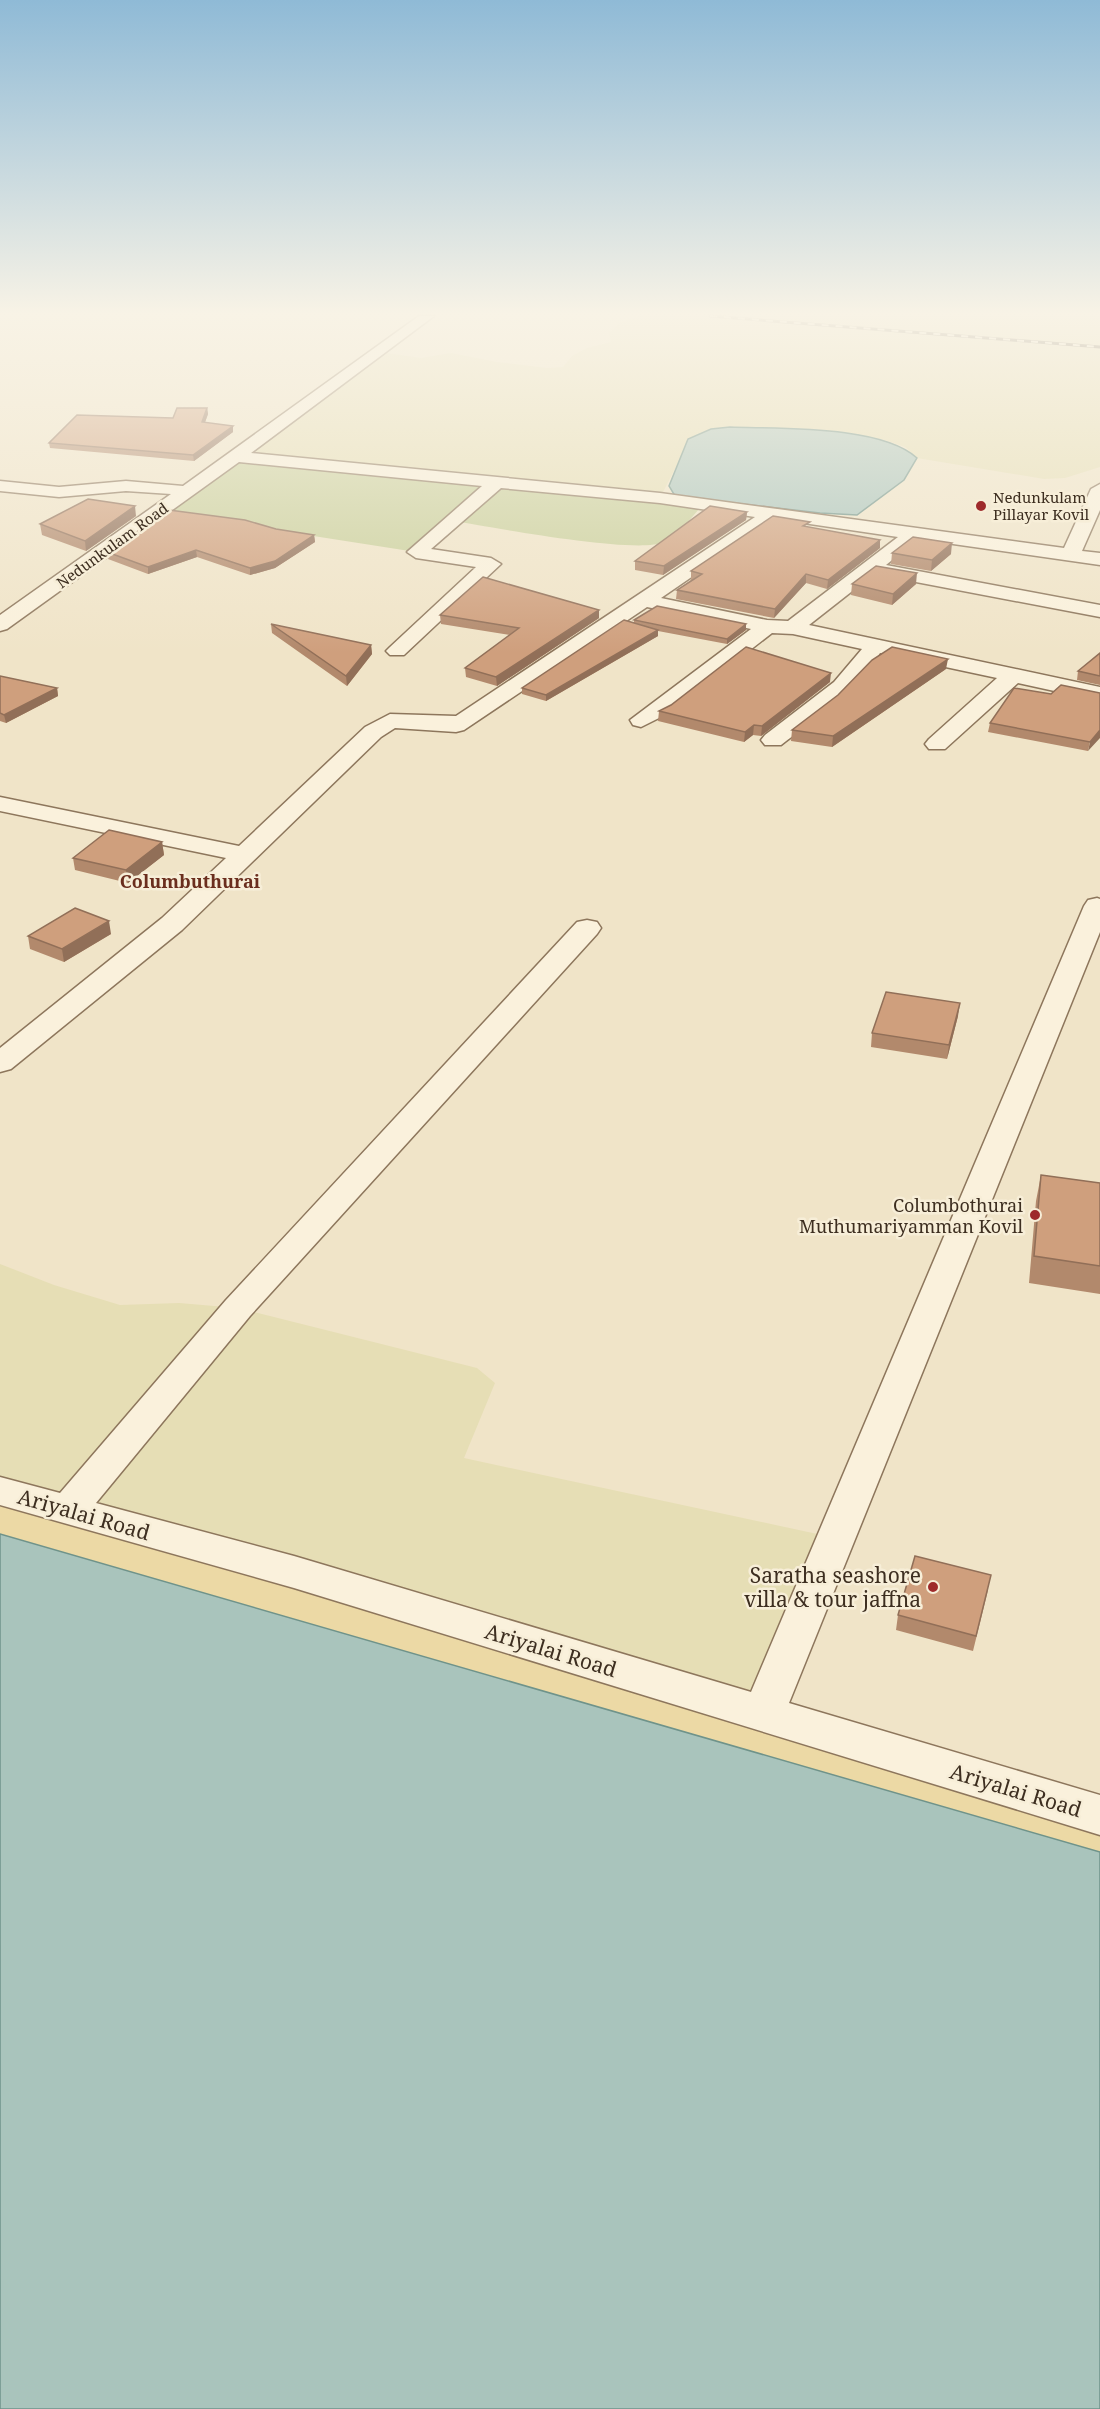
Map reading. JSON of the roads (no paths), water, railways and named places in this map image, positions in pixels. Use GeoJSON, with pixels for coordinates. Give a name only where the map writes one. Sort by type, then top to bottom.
{"type":"FeatureCollection","features":[{"type":"Feature","properties":{"kind":"street","name":"Nedunkulam Road"},"geometry":{"type":"LineString","coordinates":[[0,625],[275,428]]}},
{"type":"Feature","properties":{"kind":"street"},"geometry":{"type":"LineString","coordinates":[[236,457],[495,484],[660,498],[844,522],[912,535],[1100,559]]}},
{"type":"Feature","properties":{"kind":"street"},"geometry":{"type":"LineString","coordinates":[[397,651],[491,564],[416,552],[495,484]]}},
{"type":"Feature","properties":{"kind":"street"},"geometry":{"type":"LineString","coordinates":[[0,486],[59,492],[126,486],[159,487],[187,492]]}},
{"type":"Feature","properties":{"kind":"street"},"geometry":{"type":"LineString","coordinates":[[1071,555],[1100,489]]}},
{"type":"Feature","properties":{"kind":"street"},"geometry":{"type":"LineString","coordinates":[[0,1063],[171,924],[242,854],[381,726],[390,721],[456,724],[773,513]]}},
{"type":"Feature","properties":{"kind":"street"},"geometry":{"type":"LineString","coordinates":[[793,628],[912,535]]}},
{"type":"Feature","properties":{"kind":"street"},"geometry":{"type":"LineString","coordinates":[[871,568],[1100,611]]}},
{"type":"Feature","properties":{"kind":"street"},"geometry":{"type":"LineString","coordinates":[[644,600],[767,626],[793,628],[1100,694]]}},
{"type":"Feature","properties":{"kind":"street"},"geometry":{"type":"LineString","coordinates":[[641,720],[767,626]]}},
{"type":"Feature","properties":{"kind":"street"},"geometry":{"type":"LineString","coordinates":[[773,740],[839,687],[867,660],[874,646]]}},
{"type":"Feature","properties":{"kind":"street"},"geometry":{"type":"LineString","coordinates":[[937,744],[1014,675]]}},
{"type":"Feature","properties":{"kind":"street"},"geometry":{"type":"LineString","coordinates":[[0,804],[242,854]]}},
{"type":"Feature","properties":{"kind":"street"},"geometry":{"type":"LineString","coordinates":[[764,1714],[1097,906]]}},
{"type":"Feature","properties":{"kind":"street"},"geometry":{"type":"LineString","coordinates":[[68,1510],[238,1308],[587,928]]}},
{"type":"Feature","properties":{"kind":"street","name":"Ariyalai Road"},"geometry":{"type":"LineString","coordinates":[[0,1491],[294,1572],[1100,1815]]}},
{"type":"Feature","properties":{"kind":"water"},"geometry":{"type":"Polygon","coordinates":[[[711,429],[801,429],[855,434],[901,447],[917,458],[904,480],[857,515],[820,513],[675,496],[669,486],[688,439],[711,429]]]}},
{"type":"Feature","properties":{"kind":"water"},"geometry":{"type":"Polygon","coordinates":[[[0,1534],[1100,1852],[1100,2409],[0,2409],[0,1534]]]}},
{"type":"Feature","properties":{"kind":"place","name":"Nedunkulam Pillayar Kovil"},"geometry":{"type":"Point","coordinates":[981,506]}},
{"type":"Feature","properties":{"kind":"place","name":"Columbothurai Muthumariyamman Kovil"},"geometry":{"type":"Point","coordinates":[1035,1215]}},
{"type":"Feature","properties":{"kind":"place","name":"Saratha seashore villa & tour jaffna"},"geometry":{"type":"Point","coordinates":[933,1587]}},
{"type":"Feature","properties":{"kind":"district","name":"Columbuthurai"},"geometry":{"type":"Point","coordinates":[190,881]}}]}
